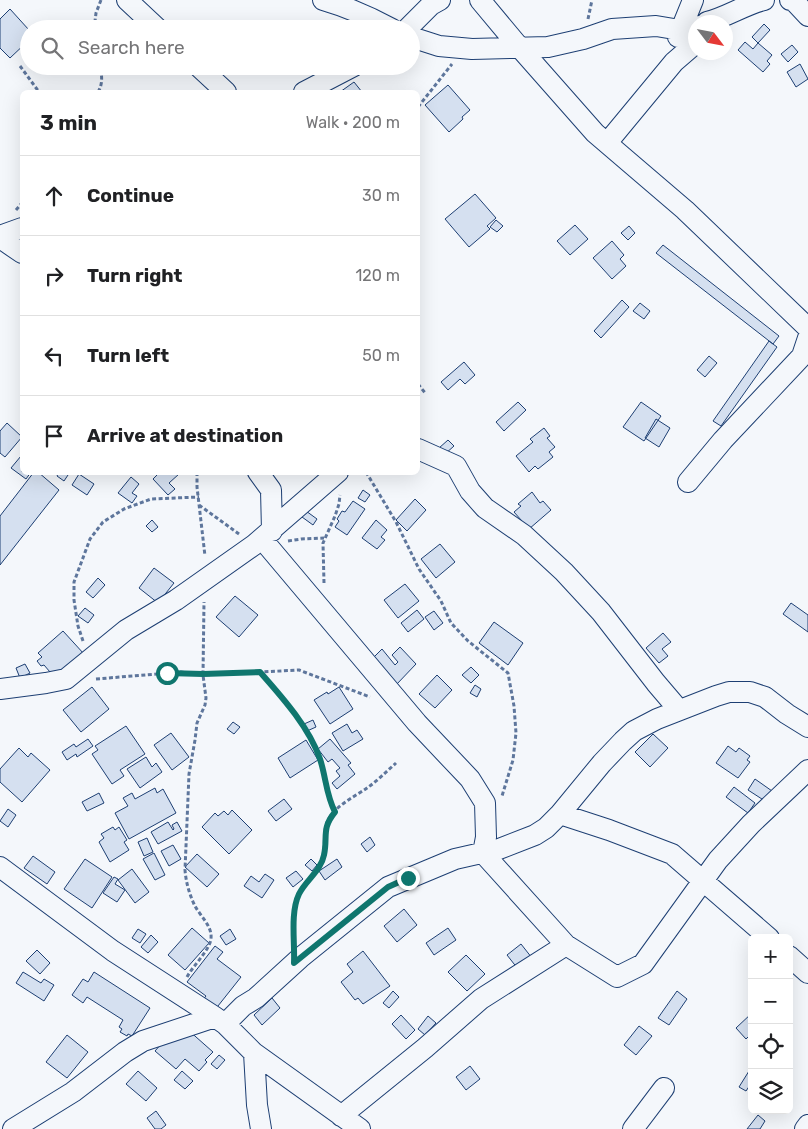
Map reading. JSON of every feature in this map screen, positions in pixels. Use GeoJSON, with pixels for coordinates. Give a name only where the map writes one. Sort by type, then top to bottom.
{"type":"FeatureCollection","features":[{"type":"Feature","properties":{"kind":"street"},"geometry":{"type":"LineString","coordinates":[[127,0],[148,20]]}},
{"type":"Feature","properties":{"kind":"street"},"geometry":{"type":"LineString","coordinates":[[323,0],[338,4],[376,20]]}},
{"type":"Feature","properties":{"kind":"street"},"geometry":{"type":"LineString","coordinates":[[420,24],[431,5],[440,0]]}},
{"type":"Feature","properties":{"kind":"street"},"geometry":{"type":"LineString","coordinates":[[480,0],[594,133],[684,210],[808,328]]}},
{"type":"Feature","properties":{"kind":"street"},"geometry":{"type":"LineString","coordinates":[[692,15],[693,0]]}},
{"type":"Feature","properties":{"kind":"street"},"geometry":{"type":"LineString","coordinates":[[729,15],[750,4],[764,0]]}},
{"type":"Feature","properties":{"kind":"street"},"geometry":{"type":"LineString","coordinates":[[790,0],[793,0],[808,16]]}},
{"type":"Feature","properties":{"kind":"street"},"geometry":{"type":"LineString","coordinates":[[420,40],[439,46],[520,48],[548,47],[612,30],[656,26],[688,33]]}},
{"type":"Feature","properties":{"kind":"street"},"geometry":{"type":"LineString","coordinates":[[607,143],[667,70],[688,36]]}},
{"type":"Feature","properties":{"kind":"street"},"geometry":{"type":"LineString","coordinates":[[208,75],[224,90]]}},
{"type":"Feature","properties":{"kind":"street"},"geometry":{"type":"LineString","coordinates":[[308,90],[337,75]]}},
{"type":"Feature","properties":{"kind":"street"},"geometry":{"type":"LineString","coordinates":[[0,237],[20,229]]}},
{"type":"Feature","properties":{"kind":"street"},"geometry":{"type":"LineString","coordinates":[[0,237],[20,252]]}},
{"type":"Feature","properties":{"kind":"street"},"geometry":{"type":"LineString","coordinates":[[688,482],[723,440],[802,356],[808,338]]}},
{"type":"Feature","properties":{"kind":"street"},"geometry":{"type":"LineString","coordinates":[[420,450],[456,466],[470,491],[485,508],[524,535],[564,572],[601,612],[679,710]]}},
{"type":"Feature","properties":{"kind":"street"},"geometry":{"type":"LineString","coordinates":[[260,475],[271,490],[268,539],[322,611],[417,723],[470,779],[485,803],[486,837],[483,853]]}},
{"type":"Feature","properties":{"kind":"street"},"geometry":{"type":"LineString","coordinates":[[0,689],[46,684],[66,679],[88,659],[126,630],[176,600],[268,539],[339,480]]}},
{"type":"Feature","properties":{"kind":"street"},"geometry":{"type":"LineString","coordinates":[[13,1129],[72,1092],[125,1052],[143,1041],[220,1020],[256,998],[294,963],[388,887],[456,859],[499,849],[536,835],[560,814],[602,763],[634,730],[679,710],[729,692],[750,692],[765,697],[808,727]]}},
{"type":"Feature","properties":{"kind":"street"},"geometry":{"type":"LineString","coordinates":[[483,853],[566,945],[617,977],[642,964],[718,860],[751,824],[808,770]]}},
{"type":"Feature","properties":{"kind":"street"},"geometry":{"type":"LineString","coordinates":[[560,814],[610,830],[672,854],[764,934]]}},
{"type":"Feature","properties":{"kind":"street"},"geometry":{"type":"LineString","coordinates":[[0,867],[113,951],[220,1020],[254,1053],[360,1129]]}},
{"type":"Feature","properties":{"kind":"street"},"geometry":{"type":"LineString","coordinates":[[341,1116],[425,1048],[481,999],[566,945]]}},
{"type":"Feature","properties":{"kind":"street"},"geometry":{"type":"LineString","coordinates":[[793,960],[808,973]]}},
{"type":"Feature","properties":{"kind":"street"},"geometry":{"type":"LineString","coordinates":[[254,1053],[257,1105],[261,1129]]}},
{"type":"Feature","properties":{"kind":"street"},"geometry":{"type":"LineString","coordinates":[[632,1129],[664,1088]]}},
{"type":"Feature","properties":{"kind":"street"},"geometry":{"type":"LineString","coordinates":[[804,1129],[808,1125]]}},
{"type":"Feature","properties":{"kind":"path"},"geometry":{"type":"LineString","coordinates":[[95,20],[101,0]]}},
{"type":"Feature","properties":{"kind":"path"},"geometry":{"type":"LineString","coordinates":[[420,104],[465,48]]}},
{"type":"Feature","properties":{"kind":"path"},"geometry":{"type":"LineString","coordinates":[[27,75],[38,90]]}},
{"type":"Feature","properties":{"kind":"path"},"geometry":{"type":"LineString","coordinates":[[99,90],[102,75]]}},
{"type":"Feature","properties":{"kind":"path"},"geometry":{"type":"LineString","coordinates":[[420,386],[426,394]]}},
{"type":"Feature","properties":{"kind":"path"},"geometry":{"type":"LineString","coordinates":[[178,994],[191,970],[208,948],[211,937],[209,928],[192,899],[187,886],[185,870],[189,774],[196,740],[197,723],[206,705],[203,674],[204,605],[208,578],[199,505],[198,475]]}},
{"type":"Feature","properties":{"kind":"path"},"geometry":{"type":"LineString","coordinates":[[368,475],[396,522],[419,569],[441,601],[451,623],[468,641],[508,673],[514,706],[516,733],[513,760],[500,800]]}},
{"type":"Feature","properties":{"kind":"path"},"geometry":{"type":"LineString","coordinates":[[322,611],[324,538],[339,504],[339,480]]}},
{"type":"Feature","properties":{"kind":"path"},"geometry":{"type":"LineString","coordinates":[[88,659],[78,626],[74,600],[74,582],[90,538],[103,522],[124,508],[151,499],[199,497]]}},
{"type":"Feature","properties":{"kind":"path"},"geometry":{"type":"LineString","coordinates":[[199,505],[268,539],[324,538]]}},
{"type":"Feature","properties":{"kind":"path"},"geometry":{"type":"LineString","coordinates":[[66,679],[95,679],[181,672],[203,674],[299,670],[370,697]]}},
{"type":"Feature","properties":{"kind":"path"},"geometry":{"type":"LineString","coordinates":[[260,672],[283,698],[301,724],[320,759],[329,801],[335,812]]}},
{"type":"Feature","properties":{"kind":"path"},"geometry":{"type":"LineString","coordinates":[[294,963],[293,916],[296,901],[300,891],[320,866],[324,855],[328,820],[335,812],[396,763]]}},
{"type":"Feature","properties":{"kind":"building"},"geometry":{"type":"Polygon","coordinates":[[[10,9],[20,20],[20,49],[10,58],[0,48],[0,19],[10,9]]]}},
{"type":"Feature","properties":{"kind":"building"},"geometry":{"type":"Polygon","coordinates":[[[764,24],[770,30],[758,43],[752,37],[764,24]]]}},
{"type":"Feature","properties":{"kind":"building"},"geometry":{"type":"Polygon","coordinates":[[[745,42],[753,49],[758,43],[772,55],[767,61],[770,64],[763,72],[738,50],[745,42]]]}},
{"type":"Feature","properties":{"kind":"building"},"geometry":{"type":"Polygon","coordinates":[[[792,45],[798,52],[788,62],[781,54],[792,45]]]}},
{"type":"Feature","properties":{"kind":"building"},"geometry":{"type":"Polygon","coordinates":[[[800,64],[808,79],[796,87],[787,72],[800,64]]]}},
{"type":"Feature","properties":{"kind":"building"},"geometry":{"type":"Polygon","coordinates":[[[354,82],[360,90],[343,90],[354,82]]]}},
{"type":"Feature","properties":{"kind":"building"},"geometry":{"type":"Polygon","coordinates":[[[448,85],[470,110],[449,132],[425,105],[448,85]]]}},
{"type":"Feature","properties":{"kind":"building"},"geometry":{"type":"Polygon","coordinates":[[[475,194],[496,218],[487,226],[490,229],[469,247],[445,219],[475,194]]]}},
{"type":"Feature","properties":{"kind":"building"},"geometry":{"type":"Polygon","coordinates":[[[496,220],[503,226],[497,232],[490,227],[496,220]]]}},
{"type":"Feature","properties":{"kind":"building"},"geometry":{"type":"Polygon","coordinates":[[[575,225],[588,239],[570,255],[557,241],[575,225]]]}},
{"type":"Feature","properties":{"kind":"building"},"geometry":{"type":"Polygon","coordinates":[[[629,226],[635,233],[628,240],[621,233],[629,226]]]}},
{"type":"Feature","properties":{"kind":"building"},"geometry":{"type":"Polygon","coordinates":[[[612,241],[624,255],[620,259],[626,266],[612,279],[593,258],[612,241]]]}},
{"type":"Feature","properties":{"kind":"building"},"geometry":{"type":"Polygon","coordinates":[[[663,245],[779,336],[773,344],[656,253],[663,245]]]}},
{"type":"Feature","properties":{"kind":"building"},"geometry":{"type":"Polygon","coordinates":[[[622,300],[629,307],[601,338],[594,331],[622,300]]]}},
{"type":"Feature","properties":{"kind":"building"},"geometry":{"type":"Polygon","coordinates":[[[640,303],[650,311],[644,319],[633,311],[640,303]]]}},
{"type":"Feature","properties":{"kind":"building"},"geometry":{"type":"Polygon","coordinates":[[[769,341],[777,347],[721,426],[713,421],[769,341]]]}},
{"type":"Feature","properties":{"kind":"building"},"geometry":{"type":"Polygon","coordinates":[[[709,356],[717,363],[705,377],[697,370],[709,356]]]}},
{"type":"Feature","properties":{"kind":"building"},"geometry":{"type":"Polygon","coordinates":[[[464,362],[475,375],[465,384],[460,379],[448,390],[441,382],[464,362]]]}},
{"type":"Feature","properties":{"kind":"building"},"geometry":{"type":"Polygon","coordinates":[[[518,402],[526,410],[504,431],[496,422],[518,402]]]}},
{"type":"Feature","properties":{"kind":"building"},"geometry":{"type":"Polygon","coordinates":[[[641,402],[661,416],[644,441],[623,427],[641,402]]]}},
{"type":"Feature","properties":{"kind":"building"},"geometry":{"type":"Polygon","coordinates":[[[656,419],[670,428],[659,447],[645,438],[656,419]]]}},
{"type":"Feature","properties":{"kind":"building"},"geometry":{"type":"Polygon","coordinates":[[[7,423],[20,435],[20,439],[5,457],[0,453],[0,431],[7,423]]]}},
{"type":"Feature","properties":{"kind":"building"},"geometry":{"type":"Polygon","coordinates":[[[544,428],[550,436],[547,438],[555,447],[549,452],[553,457],[538,469],[535,466],[529,472],[516,456],[533,442],[530,439],[544,428]]]}},
{"type":"Feature","properties":{"kind":"building"},"geometry":{"type":"Polygon","coordinates":[[[448,440],[454,446],[445,454],[439,448],[448,440]]]}},
{"type":"Feature","properties":{"kind":"building"},"geometry":{"type":"Polygon","coordinates":[[[20,457],[20,475],[11,468],[20,457]]]}},
{"type":"Feature","properties":{"kind":"building"},"geometry":{"type":"Polygon","coordinates":[[[21,475],[29,475],[26,479],[21,475]]]}},
{"type":"Feature","properties":{"kind":"building"},"geometry":{"type":"Polygon","coordinates":[[[32,475],[42,475],[59,490],[0,565],[0,516],[32,475]]]}},
{"type":"Feature","properties":{"kind":"building"},"geometry":{"type":"Polygon","coordinates":[[[58,475],[68,475],[64,481],[58,475]]]}},
{"type":"Feature","properties":{"kind":"building"},"geometry":{"type":"Polygon","coordinates":[[[78,475],[94,484],[87,495],[72,485],[78,475]]]}},
{"type":"Feature","properties":{"kind":"building"},"geometry":{"type":"Polygon","coordinates":[[[157,475],[178,475],[169,483],[175,489],[168,495],[153,479],[157,475]]]}},
{"type":"Feature","properties":{"kind":"building"},"geometry":{"type":"Polygon","coordinates":[[[131,477],[139,484],[132,493],[137,496],[132,503],[118,493],[131,477]]]}},
{"type":"Feature","properties":{"kind":"building"},"geometry":{"type":"Polygon","coordinates":[[[363,490],[370,495],[365,502],[358,498],[363,490]]]}},
{"type":"Feature","properties":{"kind":"building"},"geometry":{"type":"Polygon","coordinates":[[[532,492],[540,503],[543,501],[551,510],[529,529],[514,512],[521,506],[518,504],[532,492]]]}},
{"type":"Feature","properties":{"kind":"building"},"geometry":{"type":"Polygon","coordinates":[[[415,499],[426,510],[407,531],[396,520],[415,499]]]}},
{"type":"Feature","properties":{"kind":"building"},"geometry":{"type":"Polygon","coordinates":[[[353,501],[365,509],[347,535],[335,527],[342,511],[345,512],[353,501]]]}},
{"type":"Feature","properties":{"kind":"building"},"geometry":{"type":"Polygon","coordinates":[[[306,511],[317,519],[313,525],[302,517],[306,511]]]}},
{"type":"Feature","properties":{"kind":"building"},"geometry":{"type":"Polygon","coordinates":[[[152,520],[158,527],[152,532],[146,526],[152,520]]]}},
{"type":"Feature","properties":{"kind":"building"},"geometry":{"type":"Polygon","coordinates":[[[376,520],[387,530],[381,537],[385,540],[377,549],[362,538],[376,520]]]}},
{"type":"Feature","properties":{"kind":"building"},"geometry":{"type":"Polygon","coordinates":[[[440,544],[455,562],[436,578],[421,559],[440,544]]]}},
{"type":"Feature","properties":{"kind":"building"},"geometry":{"type":"Polygon","coordinates":[[[154,568],[174,583],[158,603],[139,588],[154,568]]]}},
{"type":"Feature","properties":{"kind":"building"},"geometry":{"type":"Polygon","coordinates":[[[98,578],[105,585],[93,598],[86,592],[98,578]]]}},
{"type":"Feature","properties":{"kind":"building"},"geometry":{"type":"Polygon","coordinates":[[[405,584],[419,601],[398,618],[384,600],[405,584]]]}},
{"type":"Feature","properties":{"kind":"building"},"geometry":{"type":"Polygon","coordinates":[[[235,596],[258,615],[239,637],[216,617],[235,596]]]}},
{"type":"Feature","properties":{"kind":"building"},"geometry":{"type":"Polygon","coordinates":[[[791,603],[808,615],[808,632],[783,614],[791,603]]]}},
{"type":"Feature","properties":{"kind":"building"},"geometry":{"type":"Polygon","coordinates":[[[85,608],[94,615],[88,623],[78,616],[85,608]]]}},
{"type":"Feature","properties":{"kind":"building"},"geometry":{"type":"Polygon","coordinates":[[[417,610],[424,619],[408,632],[401,623],[417,610]]]}},
{"type":"Feature","properties":{"kind":"building"},"geometry":{"type":"Polygon","coordinates":[[[434,611],[443,623],[434,630],[425,617],[434,611]]]}},
{"type":"Feature","properties":{"kind":"building"},"geometry":{"type":"Polygon","coordinates":[[[494,622],[523,643],[508,665],[479,643],[494,622]]]}},
{"type":"Feature","properties":{"kind":"building"},"geometry":{"type":"Polygon","coordinates":[[[63,631],[84,654],[56,679],[44,665],[41,666],[37,661],[42,657],[38,653],[63,631]]]}},
{"type":"Feature","properties":{"kind":"building"},"geometry":{"type":"Polygon","coordinates":[[[663,633],[671,642],[662,649],[668,656],[659,663],[646,648],[663,633]]]}},
{"type":"Feature","properties":{"kind":"building"},"geometry":{"type":"Polygon","coordinates":[[[400,647],[416,664],[396,685],[371,660],[382,649],[395,665],[398,662],[392,655],[400,647]]]}},
{"type":"Feature","properties":{"kind":"building"},"geometry":{"type":"Polygon","coordinates":[[[25,664],[30,673],[20,678],[16,668],[25,664]]]}},
{"type":"Feature","properties":{"kind":"building"},"geometry":{"type":"Polygon","coordinates":[[[471,667],[479,675],[471,683],[462,675],[471,667]]]}},
{"type":"Feature","properties":{"kind":"building"},"geometry":{"type":"Polygon","coordinates":[[[437,675],[452,690],[435,708],[419,694],[437,675]]]}},
{"type":"Feature","properties":{"kind":"building"},"geometry":{"type":"Polygon","coordinates":[[[475,685],[481,689],[477,697],[470,693],[475,685]]]}},
{"type":"Feature","properties":{"kind":"building"},"geometry":{"type":"Polygon","coordinates":[[[92,687],[109,709],[81,732],[63,710],[92,687]]]}},
{"type":"Feature","properties":{"kind":"building"},"geometry":{"type":"Polygon","coordinates":[[[339,687],[353,709],[330,724],[314,700],[339,687]]]}},
{"type":"Feature","properties":{"kind":"building"},"geometry":{"type":"Polygon","coordinates":[[[313,720],[316,727],[307,731],[304,724],[313,720]]]}},
{"type":"Feature","properties":{"kind":"building"},"geometry":{"type":"Polygon","coordinates":[[[233,722],[240,727],[234,734],[227,729],[233,722]]]}},
{"type":"Feature","properties":{"kind":"building"},"geometry":{"type":"Polygon","coordinates":[[[347,724],[352,733],[357,730],[363,739],[343,751],[332,733],[347,724]]]}},
{"type":"Feature","properties":{"kind":"building"},"geometry":{"type":"Polygon","coordinates":[[[126,726],[145,754],[120,770],[124,776],[112,784],[92,754],[98,750],[95,746],[126,726]]]}},
{"type":"Feature","properties":{"kind":"building"},"geometry":{"type":"Polygon","coordinates":[[[171,733],[189,757],[172,770],[154,745],[171,733]]]}},
{"type":"Feature","properties":{"kind":"building"},"geometry":{"type":"Polygon","coordinates":[[[653,734],[668,748],[650,767],[635,752],[653,734]]]}},
{"type":"Feature","properties":{"kind":"building"},"geometry":{"type":"Polygon","coordinates":[[[88,739],[93,746],[77,757],[76,754],[67,760],[62,752],[74,744],[76,747],[88,739]]]}},
{"type":"Feature","properties":{"kind":"building"},"geometry":{"type":"Polygon","coordinates":[[[330,739],[351,763],[348,765],[355,774],[337,789],[332,783],[340,776],[336,771],[340,768],[332,759],[328,762],[318,749],[330,739]]]}},
{"type":"Feature","properties":{"kind":"building"},"geometry":{"type":"Polygon","coordinates":[[[306,740],[318,760],[290,778],[278,758],[306,740]]]}},
{"type":"Feature","properties":{"kind":"building"},"geometry":{"type":"Polygon","coordinates":[[[728,746],[736,752],[739,748],[750,756],[747,760],[750,762],[738,778],[716,763],[728,746]]]}},
{"type":"Feature","properties":{"kind":"building"},"geometry":{"type":"Polygon","coordinates":[[[19,748],[28,757],[31,753],[50,770],[22,802],[0,782],[0,769],[19,748]]]}},
{"type":"Feature","properties":{"kind":"building"},"geometry":{"type":"Polygon","coordinates":[[[146,757],[152,767],[156,763],[162,772],[140,788],[127,769],[146,757]]]}},
{"type":"Feature","properties":{"kind":"building"},"geometry":{"type":"Polygon","coordinates":[[[755,779],[772,791],[765,801],[748,790],[755,779]]]}},
{"type":"Feature","properties":{"kind":"building"},"geometry":{"type":"Polygon","coordinates":[[[734,787],[755,803],[748,813],[726,797],[734,787]]]}},
{"type":"Feature","properties":{"kind":"building"},"geometry":{"type":"Polygon","coordinates":[[[155,788],[157,793],[163,789],[176,813],[129,839],[115,813],[128,806],[123,798],[132,793],[135,799],[155,788]]]}},
{"type":"Feature","properties":{"kind":"building"},"geometry":{"type":"Polygon","coordinates":[[[99,793],[104,803],[87,811],[82,802],[99,793]]]}},
{"type":"Feature","properties":{"kind":"building"},"geometry":{"type":"Polygon","coordinates":[[[284,799],[292,809],[276,821],[268,811],[284,799]]]}},
{"type":"Feature","properties":{"kind":"building"},"geometry":{"type":"Polygon","coordinates":[[[8,809],[16,815],[8,827],[0,821],[8,809]]]}},
{"type":"Feature","properties":{"kind":"building"},"geometry":{"type":"Polygon","coordinates":[[[232,810],[252,830],[229,854],[202,827],[215,813],[218,816],[224,811],[228,815],[232,810]]]}},
{"type":"Feature","properties":{"kind":"building"},"geometry":{"type":"Polygon","coordinates":[[[168,822],[173,830],[172,825],[177,822],[182,831],[158,844],[151,832],[168,822]]]}},
{"type":"Feature","properties":{"kind":"building"},"geometry":{"type":"Polygon","coordinates":[[[113,827],[115,830],[119,827],[127,840],[124,842],[129,850],[110,862],[99,842],[104,838],[101,834],[113,827]]]}},
{"type":"Feature","properties":{"kind":"building"},"geometry":{"type":"Polygon","coordinates":[[[370,837],[375,845],[367,852],[361,844],[370,837]]]}},
{"type":"Feature","properties":{"kind":"building"},"geometry":{"type":"Polygon","coordinates":[[[147,838],[153,852],[144,856],[138,842],[147,838]]]}},
{"type":"Feature","properties":{"kind":"building"},"geometry":{"type":"Polygon","coordinates":[[[173,845],[181,859],[169,866],[161,851],[173,845]]]}},
{"type":"Feature","properties":{"kind":"building"},"geometry":{"type":"Polygon","coordinates":[[[154,853],[165,875],[155,880],[143,859],[154,853]]]}},
{"type":"Feature","properties":{"kind":"building"},"geometry":{"type":"Polygon","coordinates":[[[197,854],[219,874],[207,887],[185,867],[197,854]]]}},
{"type":"Feature","properties":{"kind":"building"},"geometry":{"type":"Polygon","coordinates":[[[33,856],[55,872],[47,884],[24,868],[33,856]]]}},
{"type":"Feature","properties":{"kind":"building"},"geometry":{"type":"Polygon","coordinates":[[[85,859],[112,877],[92,908],[64,889],[85,859]]]}},
{"type":"Feature","properties":{"kind":"building"},"geometry":{"type":"Polygon","coordinates":[[[311,859],[317,865],[312,871],[305,865],[311,859]]]}},
{"type":"Feature","properties":{"kind":"building"},"geometry":{"type":"Polygon","coordinates":[[[337,859],[342,867],[325,880],[319,871],[337,859]]]}},
{"type":"Feature","properties":{"kind":"building"},"geometry":{"type":"Polygon","coordinates":[[[132,869],[149,892],[135,903],[118,880],[132,869]]]}},
{"type":"Feature","properties":{"kind":"building"},"geometry":{"type":"Polygon","coordinates":[[[296,871],[303,879],[293,887],[286,878],[296,871]]]}},
{"type":"Feature","properties":{"kind":"building"},"geometry":{"type":"Polygon","coordinates":[[[265,874],[274,880],[262,898],[244,886],[251,876],[259,882],[265,874]]]}},
{"type":"Feature","properties":{"kind":"building"},"geometry":{"type":"Polygon","coordinates":[[[114,877],[118,879],[115,884],[125,890],[117,902],[103,893],[114,877]]]}},
{"type":"Feature","properties":{"kind":"building"},"geometry":{"type":"Polygon","coordinates":[[[404,909],[417,925],[397,942],[384,926],[404,909]]]}},
{"type":"Feature","properties":{"kind":"building"},"geometry":{"type":"Polygon","coordinates":[[[192,928],[209,943],[185,970],[168,955],[192,928]]]}},
{"type":"Feature","properties":{"kind":"building"},"geometry":{"type":"Polygon","coordinates":[[[448,928],[456,940],[434,955],[426,943],[448,928]]]}},
{"type":"Feature","properties":{"kind":"building"},"geometry":{"type":"Polygon","coordinates":[[[138,929],[146,934],[140,943],[132,938],[138,929]]]}},
{"type":"Feature","properties":{"kind":"building"},"geometry":{"type":"Polygon","coordinates":[[[230,929],[236,939],[226,945],[220,936],[230,929]]]}},
{"type":"Feature","properties":{"kind":"building"},"geometry":{"type":"Polygon","coordinates":[[[151,935],[158,942],[148,953],[141,947],[151,935]]]}},
{"type":"Feature","properties":{"kind":"building"},"geometry":{"type":"Polygon","coordinates":[[[521,944],[532,958],[518,969],[507,955],[521,944]]]}},
{"type":"Feature","properties":{"kind":"building"},"geometry":{"type":"Polygon","coordinates":[[[215,946],[223,952],[217,959],[241,977],[214,1011],[201,1002],[206,996],[187,982],[215,946]]]}},
{"type":"Feature","properties":{"kind":"building"},"geometry":{"type":"Polygon","coordinates":[[[37,950],[50,963],[40,974],[26,961],[37,950]]]}},
{"type":"Feature","properties":{"kind":"building"},"geometry":{"type":"Polygon","coordinates":[[[363,951],[390,986],[363,1004],[358,998],[355,1000],[341,982],[353,972],[347,964],[363,951]]]}},
{"type":"Feature","properties":{"kind":"building"},"geometry":{"type":"Polygon","coordinates":[[[466,955],[485,974],[467,991],[448,972],[466,955]]]}},
{"type":"Feature","properties":{"kind":"building"},"geometry":{"type":"Polygon","coordinates":[[[23,972],[41,983],[44,979],[54,985],[44,1001],[16,983],[23,972]]]}},
{"type":"Feature","properties":{"kind":"building"},"geometry":{"type":"Polygon","coordinates":[[[94,972],[150,1008],[132,1036],[128,1034],[127,1036],[120,1032],[122,1029],[119,1027],[123,1020],[87,997],[83,1003],[72,995],[83,979],[88,982],[94,972]]]}},
{"type":"Feature","properties":{"kind":"building"},"geometry":{"type":"Polygon","coordinates":[[[393,991],[399,997],[389,1008],[383,1003],[393,991]]]}},
{"type":"Feature","properties":{"kind":"building"},"geometry":{"type":"Polygon","coordinates":[[[677,991],[687,999],[669,1025],[658,1018],[677,991]]]}},
{"type":"Feature","properties":{"kind":"building"},"geometry":{"type":"Polygon","coordinates":[[[272,998],[280,1008],[262,1025],[254,1015],[272,998]]]}},
{"type":"Feature","properties":{"kind":"building"},"geometry":{"type":"Polygon","coordinates":[[[401,1015],[415,1030],[406,1039],[392,1024],[401,1015]]]}},
{"type":"Feature","properties":{"kind":"building"},"geometry":{"type":"Polygon","coordinates":[[[428,1016],[436,1023],[425,1035],[418,1029],[428,1016]]]}},
{"type":"Feature","properties":{"kind":"building"},"geometry":{"type":"Polygon","coordinates":[[[748,1017],[748,1037],[746,1039],[736,1028],[748,1017]]]}},
{"type":"Feature","properties":{"kind":"building"},"geometry":{"type":"Polygon","coordinates":[[[639,1026],[652,1036],[636,1055],[624,1045],[639,1026]]]}},
{"type":"Feature","properties":{"kind":"building"},"geometry":{"type":"Polygon","coordinates":[[[187,1029],[213,1052],[205,1060],[207,1062],[199,1071],[185,1059],[176,1069],[155,1051],[170,1034],[187,1029]]]}},
{"type":"Feature","properties":{"kind":"building"},"geometry":{"type":"Polygon","coordinates":[[[67,1035],[88,1052],[67,1078],[46,1062],[67,1035]]]}},
{"type":"Feature","properties":{"kind":"building"},"geometry":{"type":"Polygon","coordinates":[[[219,1055],[225,1060],[217,1069],[211,1064],[219,1055]]]}},
{"type":"Feature","properties":{"kind":"building"},"geometry":{"type":"Polygon","coordinates":[[[470,1066],[480,1079],[466,1090],[456,1077],[470,1066]]]}},
{"type":"Feature","properties":{"kind":"building"},"geometry":{"type":"Polygon","coordinates":[[[138,1071],[157,1088],[146,1101],[126,1084],[138,1071]]]}},
{"type":"Feature","properties":{"kind":"building"},"geometry":{"type":"Polygon","coordinates":[[[182,1071],[193,1081],[185,1089],[174,1080],[182,1071]]]}},
{"type":"Feature","properties":{"kind":"building"},"geometry":{"type":"Polygon","coordinates":[[[748,1073],[748,1088],[746,1091],[739,1087],[748,1073]]]}},
{"type":"Feature","properties":{"kind":"building"},"geometry":{"type":"Polygon","coordinates":[[[156,1111],[166,1125],[161,1129],[155,1129],[147,1118],[156,1111]]]}},
{"type":"Feature","properties":{"kind":"building"},"geometry":{"type":"Polygon","coordinates":[[[758,1115],[765,1121],[760,1129],[747,1129],[758,1115]]]}},
{"type":"Feature","properties":{"kind":"route"},"geometry":{"type":"LineString","coordinates":[[167,673],[260,672],[283,698],[301,724],[320,759],[329,801],[335,812],[328,820],[324,855],[320,866],[300,891],[296,901],[293,916],[294,963],[388,887],[408,878]]}}]}
